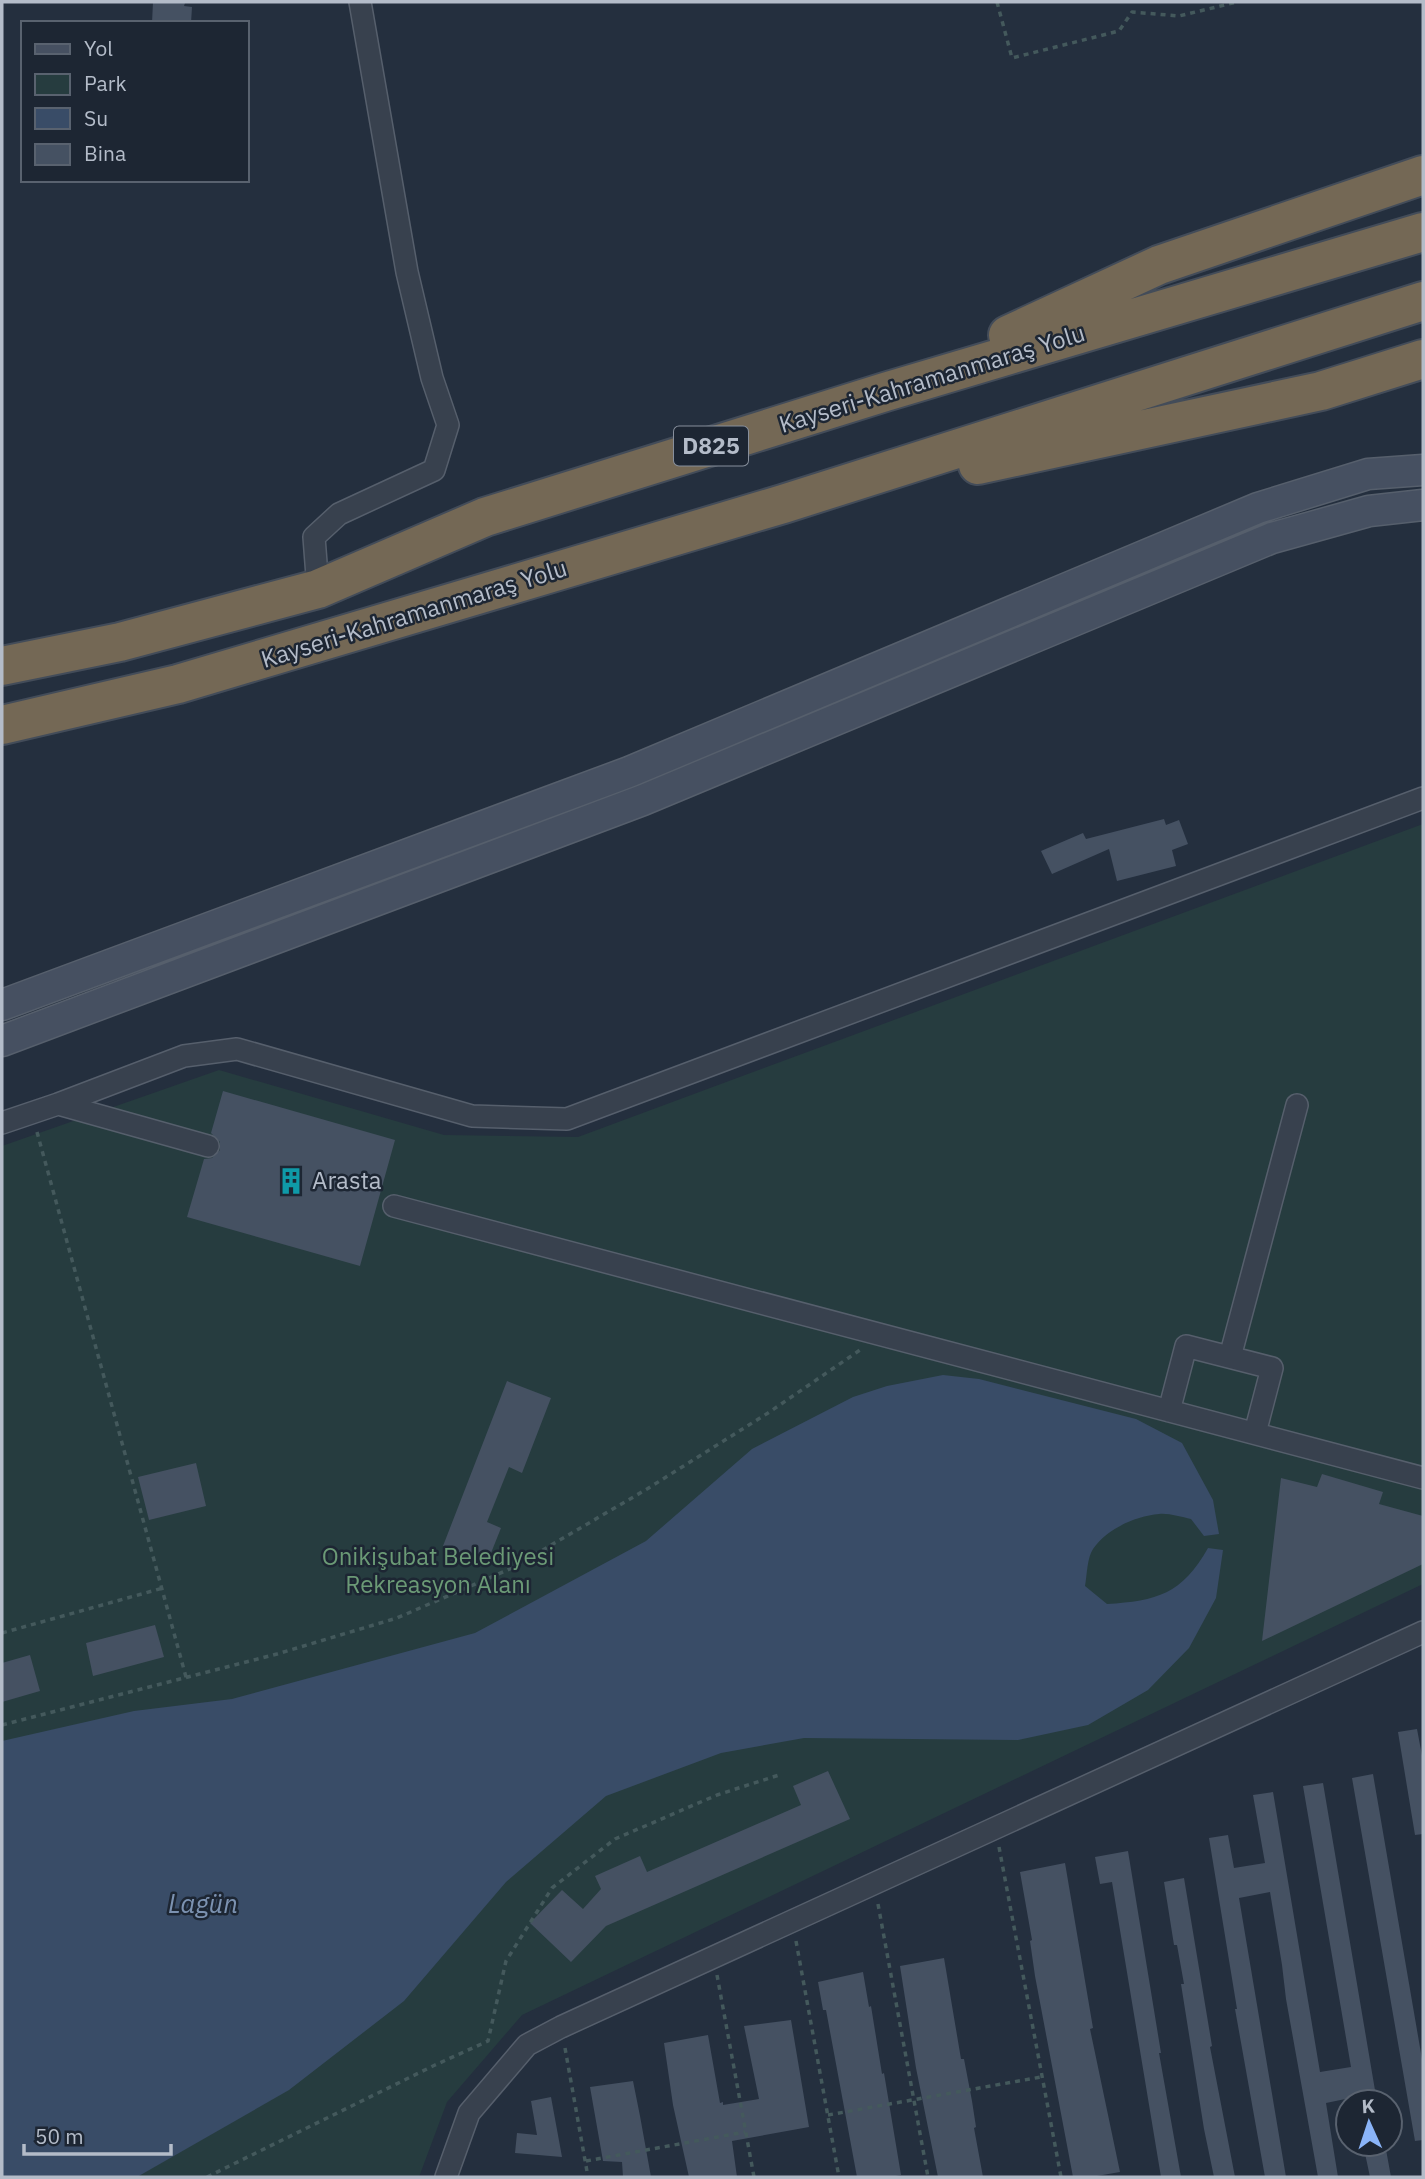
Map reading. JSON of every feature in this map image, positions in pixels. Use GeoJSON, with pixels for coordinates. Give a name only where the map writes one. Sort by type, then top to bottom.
{"type":"FeatureCollection","features":[{"type":"Feature","properties":{"kind":"highway"},"geometry":{"type":"LineString","coordinates":[[885,392],[1159,265],[1423,175]]}},
{"type":"Feature","properties":{"kind":"highway","name":"Kayseri-Kahramanmaraş Yolu"},"geometry":{"type":"LineString","coordinates":[[2,666],[120,642],[318,589],[485,517],[885,392],[1423,232]]}},
{"type":"Feature","properties":{"kind":"highway","name":"Kayseri-Kahramanmaraş Yolu"},"geometry":{"type":"LineString","coordinates":[[2,725],[178,684],[783,504],[1423,301]]}},
{"type":"Feature","properties":{"kind":"highway"},"geometry":{"type":"LineString","coordinates":[[783,504],[1105,439],[1321,391],[1423,359]]}},
{"type":"Feature","properties":{"kind":"street"},"geometry":{"type":"LineString","coordinates":[[318,589],[314,537],[340,514],[434,470],[448,425],[432,378],[407,272],[360,2]]}},
{"type":"Feature","properties":{"kind":"street"},"geometry":{"type":"LineString","coordinates":[[2,1005],[629,772],[1258,508],[1368,474],[1423,470]]}},
{"type":"Feature","properties":{"kind":"street"},"geometry":{"type":"LineString","coordinates":[[2,1041],[643,800],[1272,538],[1369,511],[1423,505]]}},
{"type":"Feature","properties":{"kind":"street"},"geometry":{"type":"LineString","coordinates":[[2,1123],[184,1056],[237,1049],[472,1116],[567,1119],[1423,798]]}},
{"type":"Feature","properties":{"kind":"street"},"geometry":{"type":"LineString","coordinates":[[58,1104],[208,1146]]}},
{"type":"Feature","properties":{"kind":"street"},"geometry":{"type":"LineString","coordinates":[[1230,1357],[1297,1105]]}},
{"type":"Feature","properties":{"kind":"street"},"geometry":{"type":"LineString","coordinates":[[394,1206],[1423,1478]]}},
{"type":"Feature","properties":{"kind":"street"},"geometry":{"type":"LineString","coordinates":[[1169,1410],[1186,1346],[1272,1368],[1255,1433]]}},
{"type":"Feature","properties":{"kind":"street"},"geometry":{"type":"LineString","coordinates":[[446,2177],[469,2113],[527,2045],[1423,1632]]}},
{"type":"Feature","properties":{"kind":"path"},"geometry":{"type":"LineString","coordinates":[[997,2],[1012,58],[1119,31],[1132,12],[1179,16],[1237,2]]}},
{"type":"Feature","properties":{"kind":"path"},"geometry":{"type":"LineString","coordinates":[[32,1113],[186,1677]]}},
{"type":"Feature","properties":{"kind":"path"},"geometry":{"type":"LineString","coordinates":[[2,1725],[277,1654],[397,1618],[512,1568],[647,1489],[768,1413],[882,1335]]}},
{"type":"Feature","properties":{"kind":"path"},"geometry":{"type":"LineString","coordinates":[[2,1633],[163,1588]]}},
{"type":"Feature","properties":{"kind":"path"},"geometry":{"type":"LineString","coordinates":[[207,2177],[435,2064],[488,2041],[506,1961],[552,1888],[615,1839],[718,1795],[779,1775]]}},
{"type":"Feature","properties":{"kind":"path"},"geometry":{"type":"LineString","coordinates":[[996,1828],[1060,2177]]}},
{"type":"Feature","properties":{"kind":"path"},"geometry":{"type":"LineString","coordinates":[[875,1885],[928,2177]]}},
{"type":"Feature","properties":{"kind":"path"},"geometry":{"type":"LineString","coordinates":[[793,1922],[839,2177]]}},
{"type":"Feature","properties":{"kind":"path"},"geometry":{"type":"LineString","coordinates":[[714,1959],[754,2177]]}},
{"type":"Feature","properties":{"kind":"path"},"geometry":{"type":"LineString","coordinates":[[561,2028],[589,2177]]}},
{"type":"Feature","properties":{"kind":"path"},"geometry":{"type":"LineString","coordinates":[[828,2115],[1041,2077]]}},
{"type":"Feature","properties":{"kind":"path"},"geometry":{"type":"LineString","coordinates":[[586,2161],[746,2132]]}},
{"type":"Feature","properties":{"kind":"green space","name":"Onikişubat Belediyesi Rekreasyon Alanı"},"geometry":{"type":"Polygon","coordinates":[[[1423,824],[1423,1584],[522,2015],[447,2102],[419,2177],[2,2177],[2,1146],[219,1070],[444,1135],[578,1137],[1423,824]]]}},
{"type":"Feature","properties":{"kind":"water","name":"Lagün"},"geometry":{"type":"Polygon","coordinates":[[[943,1375],[979,1379],[1136,1419],[1182,1443],[1213,1500],[1219,1534],[1204,1536],[1191,1519],[1167,1514],[1141,1518],[1122,1525],[1106,1535],[1093,1549],[1085,1586],[1107,1604],[1154,1597],[1178,1585],[1188,1576],[1208,1548],[1223,1550],[1216,1598],[1189,1648],[1148,1690],[1088,1725],[1018,1740],[804,1738],[721,1753],[606,1796],[506,1882],[404,2001],[289,2090],[137,2177],[2,2177],[2,1741],[134,1711],[232,1699],[475,1633],[646,1541],[752,1449],[853,1397],[887,1386],[943,1375]]]}},
{"type":"Feature","properties":{"kind":"building"},"geometry":{"type":"Polygon","coordinates":[[[153,2],[185,3],[184,6],[192,7],[191,21],[152,21],[153,2]]]}},
{"type":"Feature","properties":{"kind":"building"},"geometry":{"type":"Polygon","coordinates":[[[1164,819],[1166,825],[1179,820],[1188,844],[1172,850],[1176,866],[1117,881],[1109,849],[1052,874],[1041,851],[1083,833],[1086,839],[1164,819]]]}},
{"type":"Feature","properties":{"kind":"building","name":"Arasta"},"geometry":{"type":"Polygon","coordinates":[[[223,1091],[395,1140],[360,1266],[187,1217],[204,1159],[212,1158],[220,1150],[220,1142],[211,1133],[223,1091]]]}},
{"type":"Feature","properties":{"kind":"building"},"geometry":{"type":"Polygon","coordinates":[[[507,1381],[551,1398],[522,1473],[509,1467],[487,1522],[501,1528],[487,1563],[443,1546],[507,1381]]]}},
{"type":"Feature","properties":{"kind":"building"},"geometry":{"type":"Polygon","coordinates":[[[196,1463],[206,1506],[149,1520],[138,1477],[196,1463]]]}},
{"type":"Feature","properties":{"kind":"building"},"geometry":{"type":"Polygon","coordinates":[[[1322,1474],[1383,1492],[1379,1504],[1423,1516],[1423,1564],[1262,1641],[1281,1478],[1317,1487],[1322,1474]]]}},
{"type":"Feature","properties":{"kind":"building"},"geometry":{"type":"Polygon","coordinates":[[[155,1625],[164,1657],[93,1676],[86,1643],[155,1625]]]}},
{"type":"Feature","properties":{"kind":"building"},"geometry":{"type":"Polygon","coordinates":[[[30,1655],[40,1691],[2,1702],[2,1663],[30,1655]]]}},
{"type":"Feature","properties":{"kind":"building"},"geometry":{"type":"Polygon","coordinates":[[[1417,1729],[1423,1761],[1423,1834],[1415,1835],[1398,1732],[1417,1729]]]}},
{"type":"Feature","properties":{"kind":"building"},"geometry":{"type":"Polygon","coordinates":[[[828,1771],[850,1819],[606,1926],[571,1962],[530,1923],[562,1890],[583,1909],[601,1889],[595,1876],[640,1856],[647,1872],[801,1805],[793,1786],[828,1771]]]}},
{"type":"Feature","properties":{"kind":"building"},"geometry":{"type":"Polygon","coordinates":[[[1373,1774],[1423,2065],[1423,2140],[1415,2141],[1352,1778],[1373,1774]]]}},
{"type":"Feature","properties":{"kind":"building"},"geometry":{"type":"Polygon","coordinates":[[[1323,1783],[1375,2088],[1334,2088],[1334,2101],[1326,2103],[1338,2177],[1318,2177],[1270,1892],[1239,1898],[1286,2177],[1265,2177],[1235,2009],[1209,1838],[1228,1835],[1234,1868],[1265,1863],[1253,1795],[1273,1792],[1320,2072],[1351,2067],[1303,1786],[1323,1783]]]}},
{"type":"Feature","properties":{"kind":"building"},"geometry":{"type":"Polygon","coordinates":[[[1128,1851],[1181,2177],[1161,2177],[1112,1882],[1100,1884],[1095,1857],[1128,1851]]]}},
{"type":"Feature","properties":{"kind":"building"},"geometry":{"type":"Polygon","coordinates":[[[1065,1863],[1093,2028],[1090,2029],[1120,2172],[1091,2177],[1073,2177],[1035,1976],[1032,1940],[1020,1872],[1065,1863]]]}},
{"type":"Feature","properties":{"kind":"building"},"geometry":{"type":"Polygon","coordinates":[[[1184,1878],[1212,2046],[1210,2047],[1235,2177],[1214,2177],[1204,2129],[1181,1984],[1184,1984],[1177,1945],[1174,1945],[1164,1882],[1184,1878]]]}},
{"type":"Feature","properties":{"kind":"building"},"geometry":{"type":"Polygon","coordinates":[[[944,1958],[961,2059],[964,2059],[972,2101],[983,2177],[938,2177],[916,2068],[900,1966],[944,1958]]]}},
{"type":"Feature","properties":{"kind":"building"},"geometry":{"type":"Polygon","coordinates":[[[863,1972],[901,2175],[890,2177],[857,2177],[826,2010],[823,2010],[818,1982],[863,1972]]]}},
{"type":"Feature","properties":{"kind":"building"},"geometry":{"type":"Polygon","coordinates":[[[791,2020],[809,2127],[732,2141],[737,2177],[689,2177],[673,2105],[664,2043],[708,2035],[720,2103],[723,2102],[723,2105],[759,2099],[744,2026],[791,2020]]]}},
{"type":"Feature","properties":{"kind":"building"},"geometry":{"type":"Polygon","coordinates":[[[633,2081],[651,2177],[623,2177],[622,2162],[603,2161],[590,2087],[633,2081]]]}},
{"type":"Feature","properties":{"kind":"building"},"geometry":{"type":"Polygon","coordinates":[[[551,2097],[562,2157],[515,2153],[517,2133],[537,2135],[531,2101],[551,2097]]]}},
{"type":"Feature","properties":{"kind":"building"},"geometry":{"type":"Polygon","coordinates":[[[1366,2158],[1388,2158],[1391,2177],[1370,2177],[1366,2158]]]}},
{"type":"Feature","properties":{"kind":"place","name":"Arasta"},"geometry":{"type":"Point","coordinates":[291,1181]}}]}
